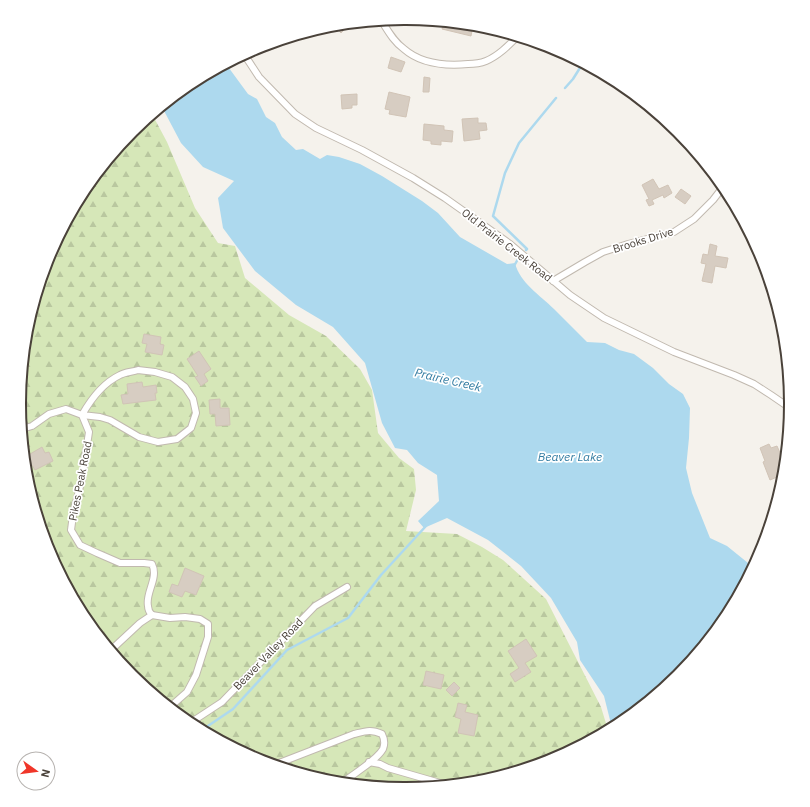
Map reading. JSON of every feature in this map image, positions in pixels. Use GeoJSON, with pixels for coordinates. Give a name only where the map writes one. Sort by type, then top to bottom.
{"type":"FeatureCollection","features":[{"type":"Feature","properties":{"kind":"street"},"geometry":{"type":"LineString","coordinates":[[385,26],[404,50],[415,57],[429,62],[444,64],[458,65],[485,62],[513,41]]}},
{"type":"Feature","properties":{"kind":"street","name":"Old Prairie Creek Road"},"geometry":{"type":"LineString","coordinates":[[248,60],[259,77],[295,114],[316,128],[347,142],[396,168],[446,198],[510,244],[570,295],[604,318],[674,352],[754,384],[784,404]]}},
{"type":"Feature","properties":{"kind":"street","name":"Brooks Drive"},"geometry":{"type":"LineString","coordinates":[[553,281],[603,252],[674,232],[694,218],[719,192]]}},
{"type":"Feature","properties":{"kind":"street"},"geometry":{"type":"LineString","coordinates":[[27,428],[32,426],[49,414],[66,409],[82,415],[110,420],[139,437],[158,442],[177,439],[191,428],[196,414],[193,399],[185,387],[172,377],[156,372],[138,370],[121,374],[107,382],[82,415]]}},
{"type":"Feature","properties":{"kind":"street","name":"Pikes Peak Road"},"geometry":{"type":"LineString","coordinates":[[82,415],[89,432],[82,478],[72,516],[71,530],[80,545],[103,556],[120,563],[144,562],[152,564],[154,569],[152,587],[148,597],[148,606],[152,616]]}},
{"type":"Feature","properties":{"kind":"street","name":"Beaver Valley Road"},"geometry":{"type":"LineString","coordinates":[[196,719],[222,702],[315,606],[347,587]]}},
{"type":"Feature","properties":{"kind":"street"},"geometry":{"type":"LineString","coordinates":[[115,646],[140,623],[152,616],[200,619],[208,624],[208,637],[196,675],[187,692],[174,703]]}},
{"type":"Feature","properties":{"kind":"street"},"geometry":{"type":"LineString","coordinates":[[282,762],[366,730],[374,730],[382,734],[384,738],[384,748],[376,757],[349,778]]}},
{"type":"Feature","properties":{"kind":"street"},"geometry":{"type":"LineString","coordinates":[[369,762],[380,764],[432,781]]}},
{"type":"Feature","properties":{"kind":"green space"},"geometry":{"type":"Polygon","coordinates":[[[155,119],[167,142],[195,208],[218,243],[235,246],[245,278],[289,315],[326,336],[360,369],[372,390],[378,433],[399,458],[414,469],[416,490],[406,531],[457,534],[503,560],[546,599],[601,707],[606,724],[572,743],[527,762],[479,775],[454,779],[405,782],[356,779],[331,775],[283,762],[238,743],[216,731],[175,704],[155,688],[120,653],[105,634],[77,593],[66,571],[55,548],[39,501],[27,428],[27,379],[39,306],[55,259],[66,236],[90,193],[105,173],[120,154],[155,119]]]}},
{"type":"Feature","properties":{"kind":"water","name":"Beaver Lake"},"geometry":{"type":"Polygon","coordinates":[[[229,69],[248,94],[257,99],[266,117],[275,123],[282,137],[296,150],[303,149],[320,159],[327,155],[339,157],[360,164],[422,201],[438,213],[460,237],[507,264],[515,263],[521,277],[526,283],[587,342],[605,343],[619,350],[634,354],[683,394],[690,408],[686,468],[692,493],[710,538],[727,546],[748,563],[733,593],[720,614],[690,653],[655,688],[610,721],[604,696],[580,660],[577,642],[551,598],[521,566],[488,540],[447,518],[424,528],[418,521],[439,501],[437,475],[418,463],[407,450],[395,448],[382,423],[365,363],[333,327],[296,305],[255,271],[223,228],[218,198],[234,181],[203,167],[181,143],[164,112],[195,89],[229,69]]]}},
{"type":"Feature","properties":{"kind":"building"},"geometry":{"type":"Polygon","coordinates":[[[443,27],[472,31],[471,36],[442,29],[443,27]]]}},
{"type":"Feature","properties":{"kind":"building"},"geometry":{"type":"Polygon","coordinates":[[[391,57],[405,62],[401,72],[388,68],[391,57]]]}},
{"type":"Feature","properties":{"kind":"building"},"geometry":{"type":"Polygon","coordinates":[[[424,77],[430,78],[429,92],[423,92],[424,77]]]}},
{"type":"Feature","properties":{"kind":"building"},"geometry":{"type":"Polygon","coordinates":[[[389,92],[410,97],[406,117],[389,114],[390,110],[385,109],[389,92]]]}},
{"type":"Feature","properties":{"kind":"building"},"geometry":{"type":"Polygon","coordinates":[[[357,94],[357,105],[352,105],[352,108],[342,109],[341,95],[357,94]]]}},
{"type":"Feature","properties":{"kind":"building"},"geometry":{"type":"Polygon","coordinates":[[[478,118],[478,123],[486,123],[487,130],[479,131],[480,139],[464,141],[462,119],[478,118]]]}},
{"type":"Feature","properties":{"kind":"building"},"geometry":{"type":"Polygon","coordinates":[[[424,124],[444,126],[444,130],[453,131],[452,142],[441,141],[441,145],[431,144],[431,141],[423,140],[424,124]]]}},
{"type":"Feature","properties":{"kind":"building"},"geometry":{"type":"Polygon","coordinates":[[[653,179],[659,189],[668,185],[672,193],[664,198],[663,195],[652,200],[654,204],[649,206],[646,200],[649,199],[642,185],[653,179]]]}},
{"type":"Feature","properties":{"kind":"building"},"geometry":{"type":"Polygon","coordinates":[[[681,189],[691,196],[685,204],[675,197],[681,189]]]}},
{"type":"Feature","properties":{"kind":"building"},"geometry":{"type":"Polygon","coordinates":[[[710,244],[717,246],[715,256],[728,258],[726,268],[715,266],[712,283],[702,281],[706,264],[701,263],[703,254],[708,255],[710,244]]]}},
{"type":"Feature","properties":{"kind":"building"},"geometry":{"type":"Polygon","coordinates":[[[144,334],[161,337],[160,344],[164,345],[162,355],[145,352],[147,344],[142,343],[144,334]]]}},
{"type":"Feature","properties":{"kind":"building"},"geometry":{"type":"Polygon","coordinates":[[[199,351],[211,369],[204,374],[208,381],[201,386],[195,377],[198,376],[187,359],[199,351]]]}},
{"type":"Feature","properties":{"kind":"building"},"geometry":{"type":"Polygon","coordinates":[[[142,382],[143,387],[156,385],[156,400],[123,404],[121,395],[128,394],[127,384],[142,382]]]}},
{"type":"Feature","properties":{"kind":"building"},"geometry":{"type":"Polygon","coordinates":[[[220,399],[220,408],[229,408],[230,425],[216,426],[215,414],[210,414],[209,400],[220,399]]]}},
{"type":"Feature","properties":{"kind":"building"},"geometry":{"type":"Polygon","coordinates":[[[769,444],[771,448],[777,446],[780,453],[776,477],[770,480],[763,462],[765,461],[760,448],[769,444]]]}},
{"type":"Feature","properties":{"kind":"building"},"geometry":{"type":"Polygon","coordinates":[[[42,447],[45,453],[49,452],[53,461],[35,470],[32,465],[30,454],[42,447]]]}},
{"type":"Feature","properties":{"kind":"building"},"geometry":{"type":"Polygon","coordinates":[[[185,568],[204,576],[196,595],[185,591],[182,597],[169,592],[172,584],[178,586],[185,568]]]}},
{"type":"Feature","properties":{"kind":"building"},"geometry":{"type":"Polygon","coordinates":[[[526,639],[537,656],[525,663],[531,672],[515,682],[510,674],[519,668],[508,651],[526,639]]]}},
{"type":"Feature","properties":{"kind":"building"},"geometry":{"type":"Polygon","coordinates":[[[426,671],[444,675],[441,689],[423,685],[426,671]]]}},
{"type":"Feature","properties":{"kind":"building"},"geometry":{"type":"Polygon","coordinates":[[[454,682],[460,688],[452,696],[446,690],[454,682]]]}},
{"type":"Feature","properties":{"kind":"building"},"geometry":{"type":"Polygon","coordinates":[[[458,703],[467,705],[465,712],[478,715],[474,736],[458,733],[461,719],[455,717],[458,703]]]}},
{"type":"Feature","properties":{"kind":"waterway"},"geometry":{"type":"LineString","coordinates":[[565,88],[580,68]]}},
{"type":"Feature","properties":{"kind":"waterway"},"geometry":{"type":"LineString","coordinates":[[526,250],[527,249],[493,216],[505,173],[519,143],[556,98]]}},
{"type":"Feature","properties":{"kind":"waterway"},"geometry":{"type":"LineString","coordinates":[[514,266],[518,259]]}},
{"type":"Feature","properties":{"kind":"waterway"},"geometry":{"type":"LineString","coordinates":[[208,726],[233,709],[287,650],[348,618],[381,575],[426,526]]}},
{"type":"Feature","properties":{"kind":"water label","name":"Prairie Creek"},"geometry":{"type":"Point","coordinates":[448,380]}}]}
